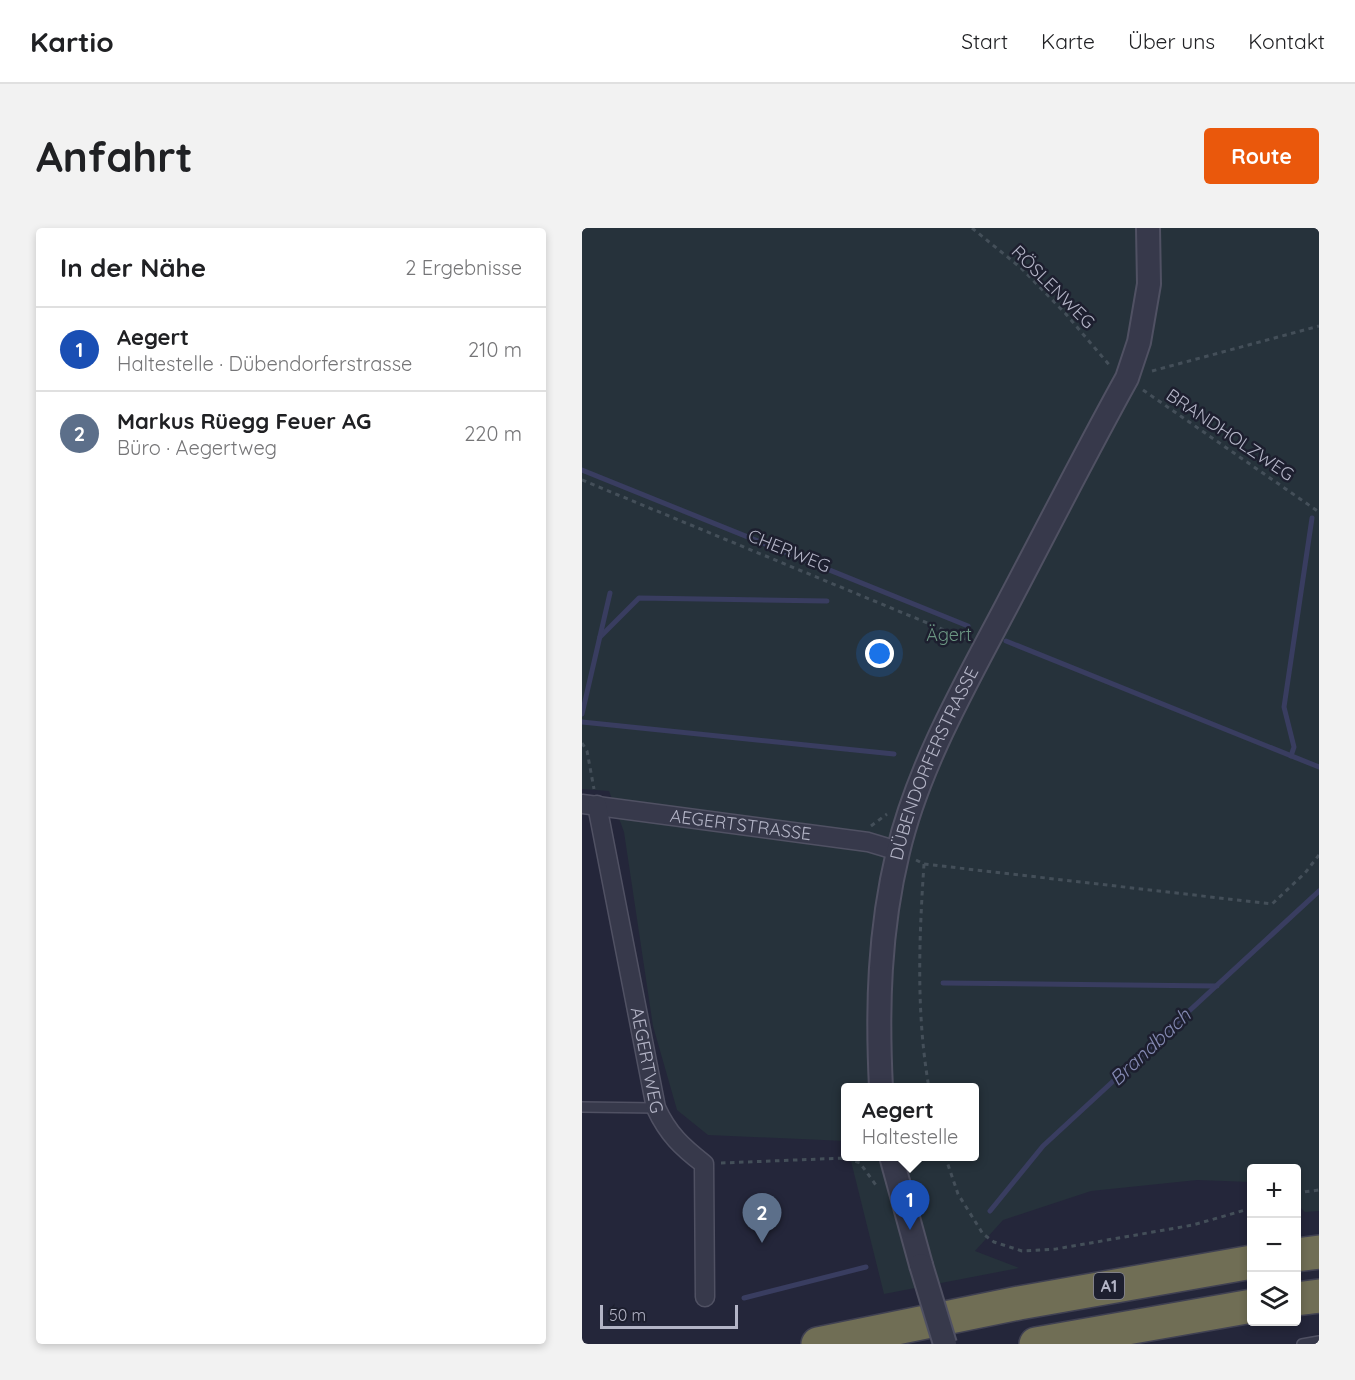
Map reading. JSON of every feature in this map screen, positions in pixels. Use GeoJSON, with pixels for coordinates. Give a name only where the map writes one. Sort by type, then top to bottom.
{"type":"FeatureCollection","features":[{"type":"Feature","properties":{"kind":"highway"},"geometry":{"type":"LineString","coordinates":[[1301,1254],[1319,1252]]}},
{"type":"Feature","properties":{"kind":"highway","name":"A1"},"geometry":{"type":"LineString","coordinates":[[818,1344],[1029,1301],[1247,1263]]}},
{"type":"Feature","properties":{"kind":"highway"},"geometry":{"type":"LineString","coordinates":[[1301,1298],[1319,1296]]}},
{"type":"Feature","properties":{"kind":"highway"},"geometry":{"type":"LineString","coordinates":[[1036,1344],[1247,1307]]}},
{"type":"Feature","properties":{"kind":"street","name":"DÜBENDORFERSTRASSE"},"geometry":{"type":"LineString","coordinates":[[881,1083],[880,966],[898,851],[921,783],[984,647],[1119,373],[1139,342],[1149,284],[1148,228]]}},
{"type":"Feature","properties":{"kind":"street","name":"AEGERTSTRASSE"},"geometry":{"type":"LineString","coordinates":[[590,804],[868,842],[898,851]]}},
{"type":"Feature","properties":{"kind":"street","name":"AEGERTWEG"},"geometry":{"type":"LineString","coordinates":[[590,804],[656,1108],[666,1129],[681,1146],[704,1164]]}},
{"type":"Feature","properties":{"kind":"street"},"geometry":{"type":"LineString","coordinates":[[892,1161],[945,1344]]}},
{"type":"Feature","properties":{"kind":"street"},"geometry":{"type":"LineString","coordinates":[[704,1164],[705,1297]]}},
{"type":"Feature","properties":{"kind":"lane"},"geometry":{"type":"LineString","coordinates":[[582,1107],[656,1108]]}},
{"type":"Feature","properties":{"kind":"lane"},"geometry":{"type":"LineString","coordinates":[[1302,1344],[1319,1341]]}},
{"type":"Feature","properties":{"kind":"path","name":"RÖSLENWEG"},"geometry":{"type":"LineString","coordinates":[[972,228],[1021,268],[1119,373]]}},
{"type":"Feature","properties":{"kind":"path"},"geometry":{"type":"LineString","coordinates":[[1119,373],[1319,326]]}},
{"type":"Feature","properties":{"kind":"path","name":"BRANDHOLZWEG"},"geometry":{"type":"LineString","coordinates":[[1119,373],[1157,402],[1319,512]]}},
{"type":"Feature","properties":{"kind":"path","name":"CHERWEG"},"geometry":{"type":"LineString","coordinates":[[582,480],[984,647]]}},
{"type":"Feature","properties":{"kind":"path"},"geometry":{"type":"LineString","coordinates":[[582,742],[587,751],[590,804]]}},
{"type":"Feature","properties":{"kind":"path"},"geometry":{"type":"LineString","coordinates":[[898,851],[924,864],[1272,904],[1305,873],[1319,855]]}},
{"type":"Feature","properties":{"kind":"path"},"geometry":{"type":"LineString","coordinates":[[924,864],[918,955],[922,1038],[928,1083]]}},
{"type":"Feature","properties":{"kind":"path"},"geometry":{"type":"LineString","coordinates":[[704,1164],[841,1158]]}},
{"type":"Feature","properties":{"kind":"path"},"geometry":{"type":"LineString","coordinates":[[854,1161],[860,1163],[881,1192]]}},
{"type":"Feature","properties":{"kind":"path"},"geometry":{"type":"LineString","coordinates":[[947,1161],[958,1194],[983,1234],[994,1242],[1023,1251],[1056,1249],[1193,1225],[1247,1209]]}},
{"type":"Feature","properties":{"kind":"path"},"geometry":{"type":"LineString","coordinates":[[1301,1192],[1319,1190]]}},
{"type":"Feature","properties":{"kind":"green space","name":"Ägert"},"geometry":{"type":"Polygon","coordinates":[[[582,228],[1319,228],[1319,1211],[1305,1212],[1301,1208],[1301,1164],[1247,1164],[1247,1182],[1197,1180],[1091,1191],[1003,1220],[975,1251],[1019,1268],[884,1294],[851,1161],[979,1161],[979,1083],[841,1083],[841,1141],[708,1135],[677,1110],[653,1026],[624,832],[609,791],[582,789],[582,228]]]}},
{"type":"Feature","properties":{"kind":"waterway"},"geometry":{"type":"LineString","coordinates":[[582,470],[968,626]]}},
{"type":"Feature","properties":{"kind":"waterway"},"geometry":{"type":"LineString","coordinates":[[1291,756],[1294,747],[1284,707],[1312,518]]}},
{"type":"Feature","properties":{"kind":"waterway"},"geometry":{"type":"LineString","coordinates":[[582,714],[610,593]]}},
{"type":"Feature","properties":{"kind":"waterway"},"geometry":{"type":"LineString","coordinates":[[600,637],[639,598],[827,601]]}},
{"type":"Feature","properties":{"kind":"waterway"},"geometry":{"type":"LineString","coordinates":[[1006,641],[1319,767]]}},
{"type":"Feature","properties":{"kind":"waterway"},"geometry":{"type":"LineString","coordinates":[[582,722],[894,754]]}},
{"type":"Feature","properties":{"kind":"waterway","name":"Brandbach"},"geometry":{"type":"LineString","coordinates":[[990,1211],[1043,1146],[1319,891]]}},
{"type":"Feature","properties":{"kind":"waterway"},"geometry":{"type":"LineString","coordinates":[[943,983],[1217,986]]}},
{"type":"Feature","properties":{"kind":"waterway","name":"Brandbach"},"geometry":{"type":"LineString","coordinates":[[744,1298],[866,1267]]}},
{"type":"Feature","properties":{"kind":"place","name":"Aegert"},"geometry":{"type":"Point","coordinates":[910,1230]}},
{"type":"Feature","properties":{"kind":"place","name":"Markus Rüegg Feuer AG"},"geometry":{"type":"Point","coordinates":[762,1243]}}]}
